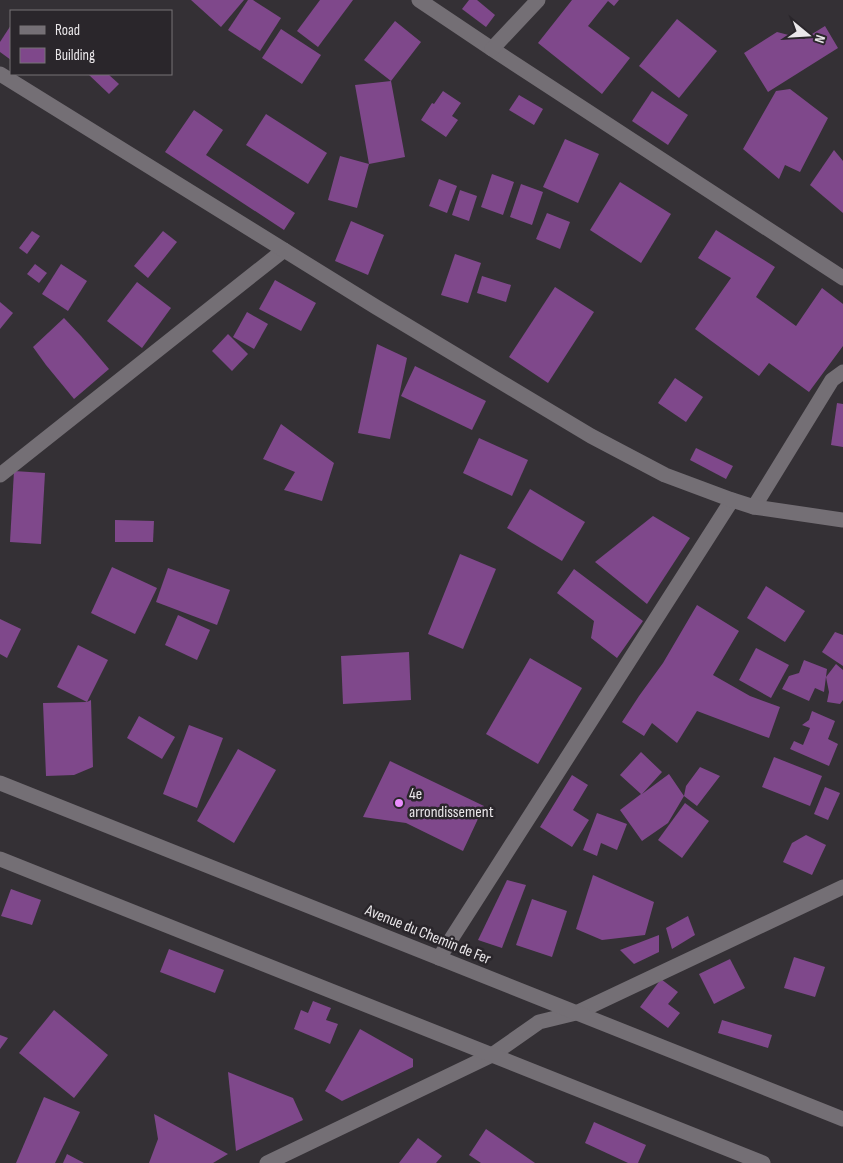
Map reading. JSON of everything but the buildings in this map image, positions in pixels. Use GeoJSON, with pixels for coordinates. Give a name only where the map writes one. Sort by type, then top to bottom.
{"type":"FeatureCollection","features":[{"type":"Feature","properties":{"kind":"street"},"geometry":{"type":"LineString","coordinates":[[419,0],[843,278]]}},
{"type":"Feature","properties":{"kind":"street"},"geometry":{"type":"LineString","coordinates":[[492,49],[538,0]]}},
{"type":"Feature","properties":{"kind":"street"},"geometry":{"type":"LineString","coordinates":[[0,74],[376,307],[591,436],[666,475],[732,500],[754,507],[843,520]]}},
{"type":"Feature","properties":{"kind":"street"},"geometry":{"type":"LineString","coordinates":[[0,475],[284,250]]}},
{"type":"Feature","properties":{"kind":"street"},"geometry":{"type":"LineString","coordinates":[[754,507],[832,380],[843,372]]}},
{"type":"Feature","properties":{"kind":"street"},"geometry":{"type":"LineString","coordinates":[[438,958],[732,500]]}},
{"type":"Feature","properties":{"kind":"street","name":"Avenue du Chemin de Fer"},"geometry":{"type":"LineString","coordinates":[[0,783],[843,1120]]}},
{"type":"Feature","properties":{"kind":"street"},"geometry":{"type":"LineString","coordinates":[[0,860],[763,1163]]}},
{"type":"Feature","properties":{"kind":"street"},"geometry":{"type":"LineString","coordinates":[[267,1163],[492,1055],[539,1022],[576,1013],[843,887]]}},
{"type":"Feature","properties":{"kind":"place","name":"4e arrondissement"},"geometry":{"type":"Point","coordinates":[399,803]}}]}
